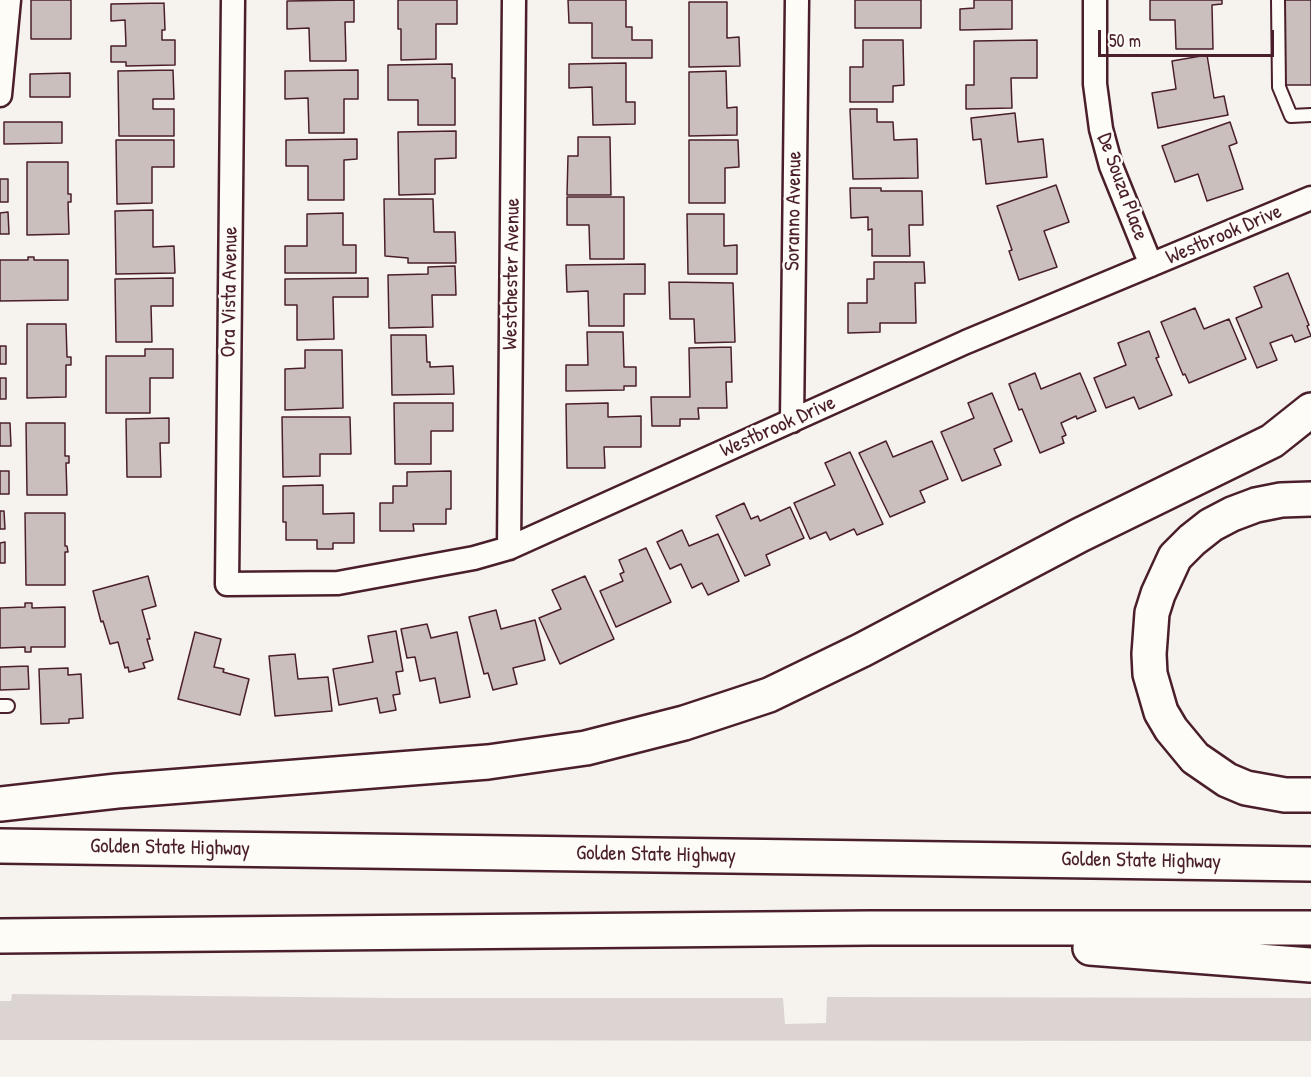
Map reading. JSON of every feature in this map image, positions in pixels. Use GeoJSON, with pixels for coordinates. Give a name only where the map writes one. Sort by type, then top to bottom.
{"type":"FeatureCollection","features":[{"type":"Feature","properties":{"kind":"highway"},"geometry":{"type":"LineString","coordinates":[[0,804],[117,791],[488,762],[586,748],[684,723],[769,695],[862,650],[1080,535],[1272,441],[1311,410]]}},
{"type":"Feature","properties":{"kind":"highway"},"geometry":{"type":"LineString","coordinates":[[1272,441],[1311,440]]}},
{"type":"Feature","properties":{"kind":"highway"},"geometry":{"type":"LineString","coordinates":[[1311,499],[1281,500],[1256,505],[1222,520],[1192,540],[1175,557],[1158,594],[1152,613],[1149,654],[1150,674],[1161,712],[1176,737],[1195,758],[1227,780],[1246,788],[1285,795],[1311,795]]}},
{"type":"Feature","properties":{"kind":"highway","name":"Golden State Highway"},"geometry":{"type":"LineString","coordinates":[[0,846],[1311,864]]}},
{"type":"Feature","properties":{"kind":"highway"},"geometry":{"type":"LineString","coordinates":[[870,928],[1250,962],[1311,965]]}},
{"type":"Feature","properties":{"kind":"highway"},"geometry":{"type":"LineString","coordinates":[[0,936],[870,928],[1311,928]]}},
{"type":"Feature","properties":{"kind":"street"},"geometry":{"type":"LineString","coordinates":[[0,94],[9,0]]}},
{"type":"Feature","properties":{"kind":"street","name":"Ora Vista Avenue"},"geometry":{"type":"LineString","coordinates":[[227,584],[233,0]]}},
{"type":"Feature","properties":{"kind":"street","name":"Westchester Avenue"},"geometry":{"type":"LineString","coordinates":[[509,548],[514,0]]}},
{"type":"Feature","properties":{"kind":"street","name":"Soranno Avenue"},"geometry":{"type":"LineString","coordinates":[[792,421],[796,0]]}},
{"type":"Feature","properties":{"kind":"street","name":"De Souza Place"},"geometry":{"type":"LineString","coordinates":[[1095,0],[1095,84],[1101,129],[1111,166],[1151,265]]}},
{"type":"Feature","properties":{"kind":"street","name":"Westbrook Drive"},"geometry":{"type":"LineString","coordinates":[[227,584],[338,583],[474,558],[509,548],[966,342],[1311,198]]}},
{"type":"Feature","properties":{"kind":"lane"},"geometry":{"type":"LineString","coordinates":[[1278,0],[1279,87],[1291,116],[1311,115]]}},
{"type":"Feature","properties":{"kind":"shaded area"},"geometry":{"type":"Polygon","coordinates":[[[12,994],[395,998],[783,998],[785,1024],[826,1023],[827,997],[1311,998],[1311,1041],[0,1040],[0,1001],[11,1001],[12,994]]]}},
{"type":"Feature","properties":{"kind":"building"},"geometry":{"type":"Polygon","coordinates":[[[31,0],[71,0],[71,39],[31,39],[31,0]]]}},
{"type":"Feature","properties":{"kind":"building"},"geometry":{"type":"Polygon","coordinates":[[[354,0],[354,22],[345,22],[346,61],[310,61],[309,28],[287,29],[287,1],[354,0]]]}},
{"type":"Feature","properties":{"kind":"building"},"geometry":{"type":"Polygon","coordinates":[[[398,0],[457,0],[457,24],[436,24],[436,59],[401,60],[398,0]]]}},
{"type":"Feature","properties":{"kind":"building"},"geometry":{"type":"Polygon","coordinates":[[[568,0],[626,0],[626,27],[632,27],[632,40],[652,40],[652,58],[592,58],[592,23],[569,23],[568,0]]]}},
{"type":"Feature","properties":{"kind":"building"},"geometry":{"type":"Polygon","coordinates":[[[855,0],[921,0],[921,28],[855,28],[855,0]]]}},
{"type":"Feature","properties":{"kind":"building"},"geometry":{"type":"Polygon","coordinates":[[[974,0],[1012,0],[1012,29],[960,30],[960,9],[974,8],[974,0]]]}},
{"type":"Feature","properties":{"kind":"building"},"geometry":{"type":"Polygon","coordinates":[[[1150,0],[1222,0],[1222,4],[1212,5],[1213,49],[1176,49],[1175,20],[1150,20],[1150,0]]]}},
{"type":"Feature","properties":{"kind":"building"},"geometry":{"type":"Polygon","coordinates":[[[1285,0],[1311,0],[1311,85],[1284,85],[1285,0]]]}},
{"type":"Feature","properties":{"kind":"building"},"geometry":{"type":"Polygon","coordinates":[[[689,2],[727,2],[727,38],[739,37],[740,66],[689,67],[689,2]]]}},
{"type":"Feature","properties":{"kind":"building"},"geometry":{"type":"Polygon","coordinates":[[[164,3],[165,30],[162,30],[162,40],[175,40],[175,65],[126,66],[126,62],[111,62],[111,46],[126,46],[125,20],[111,21],[111,4],[164,3]]]}},
{"type":"Feature","properties":{"kind":"building"},"geometry":{"type":"Polygon","coordinates":[[[863,40],[903,40],[904,85],[893,86],[893,102],[850,102],[850,67],[863,67],[863,40]]]}},
{"type":"Feature","properties":{"kind":"building"},"geometry":{"type":"Polygon","coordinates":[[[1037,40],[1037,78],[1011,78],[1012,108],[966,109],[966,85],[974,85],[974,41],[1037,40]]]}},
{"type":"Feature","properties":{"kind":"building"},"geometry":{"type":"Polygon","coordinates":[[[1207,55],[1214,98],[1224,96],[1228,115],[1158,128],[1152,93],[1176,89],[1172,61],[1207,55]]]}},
{"type":"Feature","properties":{"kind":"building"},"geometry":{"type":"Polygon","coordinates":[[[626,63],[626,102],[635,102],[635,124],[593,125],[592,87],[569,88],[569,64],[626,63]]]}},
{"type":"Feature","properties":{"kind":"building"},"geometry":{"type":"Polygon","coordinates":[[[452,64],[452,78],[455,78],[455,125],[418,125],[418,100],[388,100],[388,65],[452,64]]]}},
{"type":"Feature","properties":{"kind":"building"},"geometry":{"type":"Polygon","coordinates":[[[173,70],[174,99],[153,99],[153,109],[174,109],[174,136],[119,136],[118,71],[173,70]]]}},
{"type":"Feature","properties":{"kind":"building"},"geometry":{"type":"Polygon","coordinates":[[[358,70],[358,99],[344,99],[344,133],[309,133],[308,98],[285,99],[285,71],[358,70]]]}},
{"type":"Feature","properties":{"kind":"building"},"geometry":{"type":"Polygon","coordinates":[[[726,71],[727,108],[737,107],[737,135],[689,136],[689,72],[726,71]]]}},
{"type":"Feature","properties":{"kind":"building"},"geometry":{"type":"Polygon","coordinates":[[[70,73],[70,97],[30,97],[30,74],[70,73]]]}},
{"type":"Feature","properties":{"kind":"building"},"geometry":{"type":"Polygon","coordinates":[[[850,109],[877,109],[877,122],[893,122],[894,140],[917,139],[918,178],[853,179],[850,109]]]}},
{"type":"Feature","properties":{"kind":"building"},"geometry":{"type":"Polygon","coordinates":[[[1015,113],[1018,142],[1043,139],[1047,177],[986,184],[981,139],[973,140],[971,118],[1015,113]]]}},
{"type":"Feature","properties":{"kind":"building"},"geometry":{"type":"Polygon","coordinates":[[[4,122],[62,122],[62,143],[4,144],[4,122]]]}},
{"type":"Feature","properties":{"kind":"building"},"geometry":{"type":"Polygon","coordinates":[[[1230,122],[1237,143],[1229,146],[1243,189],[1207,201],[1198,174],[1175,182],[1162,146],[1230,122]]]}},
{"type":"Feature","properties":{"kind":"building"},"geometry":{"type":"Polygon","coordinates":[[[456,131],[456,158],[435,159],[435,194],[399,195],[398,132],[456,131]]]}},
{"type":"Feature","properties":{"kind":"building"},"geometry":{"type":"Polygon","coordinates":[[[578,137],[610,137],[611,195],[567,195],[568,156],[578,156],[578,137]]]}},
{"type":"Feature","properties":{"kind":"building"},"geometry":{"type":"Polygon","coordinates":[[[357,139],[357,159],[344,160],[344,200],[308,200],[308,166],[286,166],[286,140],[357,139]]]}},
{"type":"Feature","properties":{"kind":"building"},"geometry":{"type":"Polygon","coordinates":[[[116,140],[174,140],[174,167],[152,167],[152,203],[117,204],[116,140]]]}},
{"type":"Feature","properties":{"kind":"building"},"geometry":{"type":"Polygon","coordinates":[[[689,140],[738,140],[739,167],[725,168],[725,203],[689,203],[689,140]]]}},
{"type":"Feature","properties":{"kind":"building"},"geometry":{"type":"Polygon","coordinates":[[[27,162],[68,162],[68,194],[71,194],[71,202],[68,202],[69,234],[27,235],[27,162]]]}},
{"type":"Feature","properties":{"kind":"building"},"geometry":{"type":"Polygon","coordinates":[[[0,179],[8,179],[8,202],[0,202],[0,179]]]}},
{"type":"Feature","properties":{"kind":"building"},"geometry":{"type":"Polygon","coordinates":[[[1056,185],[1069,222],[1044,231],[1057,267],[1019,280],[1009,251],[1012,250],[997,206],[1056,185]]]}},
{"type":"Feature","properties":{"kind":"building"},"geometry":{"type":"Polygon","coordinates":[[[850,188],[922,191],[923,225],[909,225],[910,256],[872,256],[872,229],[868,230],[868,217],[851,218],[850,188]]]}},
{"type":"Feature","properties":{"kind":"building"},"geometry":{"type":"Polygon","coordinates":[[[567,197],[624,197],[624,259],[590,259],[589,225],[567,225],[567,197]]]}},
{"type":"Feature","properties":{"kind":"building"},"geometry":{"type":"Polygon","coordinates":[[[384,199],[433,199],[434,232],[455,232],[456,263],[408,263],[408,258],[385,256],[384,199]]]}},
{"type":"Feature","properties":{"kind":"building"},"geometry":{"type":"Polygon","coordinates":[[[153,210],[153,247],[174,246],[175,273],[116,274],[115,211],[153,210]]]}},
{"type":"Feature","properties":{"kind":"building"},"geometry":{"type":"Polygon","coordinates":[[[8,212],[9,234],[0,234],[0,213],[8,212]]]}},
{"type":"Feature","properties":{"kind":"building"},"geometry":{"type":"Polygon","coordinates":[[[343,213],[343,245],[356,245],[356,273],[285,273],[285,246],[307,246],[307,214],[343,213]]]}},
{"type":"Feature","properties":{"kind":"building"},"geometry":{"type":"Polygon","coordinates":[[[687,214],[724,214],[724,246],[737,245],[737,274],[688,274],[687,214]]]}},
{"type":"Feature","properties":{"kind":"building"},"geometry":{"type":"Polygon","coordinates":[[[28,257],[34,257],[34,260],[68,260],[68,300],[0,301],[0,260],[28,260],[28,257]]]}},
{"type":"Feature","properties":{"kind":"building"},"geometry":{"type":"Polygon","coordinates":[[[874,262],[924,262],[925,283],[915,283],[916,323],[880,323],[880,332],[848,333],[848,303],[867,303],[867,279],[874,279],[874,262]]]}},
{"type":"Feature","properties":{"kind":"building"},"geometry":{"type":"Polygon","coordinates":[[[645,264],[645,294],[624,294],[624,326],[589,326],[588,291],[567,292],[566,265],[645,264]]]}},
{"type":"Feature","properties":{"kind":"building"},"geometry":{"type":"Polygon","coordinates":[[[455,266],[456,295],[432,295],[433,327],[389,328],[388,275],[428,274],[428,267],[455,266]]]}},
{"type":"Feature","properties":{"kind":"building"},"geometry":{"type":"Polygon","coordinates":[[[1288,273],[1309,325],[1307,326],[1311,336],[1295,342],[1292,335],[1270,343],[1277,360],[1257,368],[1236,318],[1262,307],[1254,287],[1288,273]]]}},
{"type":"Feature","properties":{"kind":"building"},"geometry":{"type":"Polygon","coordinates":[[[173,278],[173,306],[151,306],[152,342],[116,342],[115,279],[173,278]]]}},
{"type":"Feature","properties":{"kind":"building"},"geometry":{"type":"Polygon","coordinates":[[[368,278],[368,297],[333,297],[334,339],[297,340],[297,305],[285,305],[285,279],[368,278]]]}},
{"type":"Feature","properties":{"kind":"building"},"geometry":{"type":"Polygon","coordinates":[[[669,282],[733,283],[735,342],[695,343],[694,319],[670,319],[669,282]]]}},
{"type":"Feature","properties":{"kind":"building"},"geometry":{"type":"Polygon","coordinates":[[[1195,308],[1204,329],[1229,319],[1246,359],[1189,383],[1185,374],[1183,375],[1161,322],[1195,308]]]}},
{"type":"Feature","properties":{"kind":"building"},"geometry":{"type":"Polygon","coordinates":[[[27,324],[66,324],[67,357],[71,357],[71,365],[66,365],[66,397],[27,398],[27,324]]]}},
{"type":"Feature","properties":{"kind":"building"},"geometry":{"type":"Polygon","coordinates":[[[1149,331],[1159,357],[1156,358],[1172,395],[1139,409],[1134,397],[1106,408],[1094,378],[1126,365],[1118,343],[1149,331]]]}},
{"type":"Feature","properties":{"kind":"building"},"geometry":{"type":"Polygon","coordinates":[[[587,332],[623,332],[624,367],[636,367],[636,386],[624,386],[624,390],[566,391],[566,365],[588,365],[587,332]]]}},
{"type":"Feature","properties":{"kind":"building"},"geometry":{"type":"Polygon","coordinates":[[[391,335],[426,335],[427,362],[430,362],[430,367],[453,366],[454,394],[392,395],[391,335]]]}},
{"type":"Feature","properties":{"kind":"building"},"geometry":{"type":"Polygon","coordinates":[[[0,346],[6,346],[6,364],[0,364],[0,346]]]}},
{"type":"Feature","properties":{"kind":"building"},"geometry":{"type":"Polygon","coordinates":[[[731,347],[732,382],[726,382],[727,408],[698,408],[699,419],[680,419],[680,426],[652,426],[651,397],[690,397],[689,348],[731,347]]]}},
{"type":"Feature","properties":{"kind":"building"},"geometry":{"type":"Polygon","coordinates":[[[145,349],[173,349],[173,378],[150,378],[150,413],[106,413],[106,356],[145,356],[145,349]]]}},
{"type":"Feature","properties":{"kind":"building"},"geometry":{"type":"Polygon","coordinates":[[[305,350],[342,350],[343,408],[285,410],[285,369],[305,368],[305,350]]]}},
{"type":"Feature","properties":{"kind":"building"},"geometry":{"type":"Polygon","coordinates":[[[1035,373],[1041,389],[1080,373],[1096,411],[1061,423],[1066,435],[1062,437],[1064,443],[1040,453],[1009,384],[1035,373]]]}},
{"type":"Feature","properties":{"kind":"building"},"geometry":{"type":"Polygon","coordinates":[[[0,378],[6,378],[6,399],[0,399],[0,378]]]}},
{"type":"Feature","properties":{"kind":"building"},"geometry":{"type":"Polygon","coordinates":[[[992,393],[1012,441],[994,449],[1001,465],[962,481],[941,432],[974,418],[968,403],[992,393]]]}},
{"type":"Feature","properties":{"kind":"building"},"geometry":{"type":"Polygon","coordinates":[[[394,403],[453,403],[453,431],[431,431],[431,464],[395,464],[394,403]]]}},
{"type":"Feature","properties":{"kind":"building"},"geometry":{"type":"Polygon","coordinates":[[[608,403],[608,417],[641,416],[641,447],[604,447],[605,468],[567,468],[566,404],[608,403]]]}},
{"type":"Feature","properties":{"kind":"building"},"geometry":{"type":"Polygon","coordinates":[[[282,417],[350,417],[351,454],[320,454],[320,476],[283,477],[282,417]]]}},
{"type":"Feature","properties":{"kind":"building"},"geometry":{"type":"Polygon","coordinates":[[[169,418],[169,443],[160,443],[161,477],[127,477],[126,419],[169,418]]]}},
{"type":"Feature","properties":{"kind":"building"},"geometry":{"type":"Polygon","coordinates":[[[0,423],[10,423],[11,446],[0,446],[0,423]]]}},
{"type":"Feature","properties":{"kind":"building"},"geometry":{"type":"Polygon","coordinates":[[[26,423],[65,423],[65,456],[69,456],[69,463],[66,463],[67,495],[27,495],[26,423]]]}},
{"type":"Feature","properties":{"kind":"building"},"geometry":{"type":"Polygon","coordinates":[[[886,441],[893,457],[932,441],[948,479],[920,491],[925,502],[890,517],[859,453],[886,441]]]}},
{"type":"Feature","properties":{"kind":"building"},"geometry":{"type":"Polygon","coordinates":[[[850,452],[883,524],[857,535],[854,529],[830,540],[826,532],[810,539],[794,503],[835,485],[825,463],[850,452]]]}},
{"type":"Feature","properties":{"kind":"building"},"geometry":{"type":"Polygon","coordinates":[[[0,471],[9,471],[9,494],[0,494],[0,471]]]}},
{"type":"Feature","properties":{"kind":"building"},"geometry":{"type":"Polygon","coordinates":[[[451,471],[451,509],[446,509],[446,524],[413,524],[414,531],[380,531],[380,503],[393,503],[393,486],[407,486],[407,472],[451,471]]]}},
{"type":"Feature","properties":{"kind":"building"},"geometry":{"type":"Polygon","coordinates":[[[323,485],[323,514],[354,513],[354,543],[333,543],[333,549],[317,549],[317,540],[286,540],[286,522],[283,522],[283,486],[323,485]]]}},
{"type":"Feature","properties":{"kind":"building"},"geometry":{"type":"Polygon","coordinates":[[[744,503],[751,519],[758,516],[760,521],[790,507],[804,538],[766,555],[770,565],[745,576],[716,516],[744,503]]]}},
{"type":"Feature","properties":{"kind":"building"},"geometry":{"type":"Polygon","coordinates":[[[0,511],[4,511],[5,529],[0,529],[0,511]]]}},
{"type":"Feature","properties":{"kind":"building"},"geometry":{"type":"Polygon","coordinates":[[[25,513],[65,513],[65,546],[68,552],[65,552],[65,585],[26,585],[25,513]]]}},
{"type":"Feature","properties":{"kind":"building"},"geometry":{"type":"Polygon","coordinates":[[[682,530],[689,546],[718,534],[739,581],[708,595],[702,583],[692,588],[681,564],[670,569],[657,542],[682,530]]]}},
{"type":"Feature","properties":{"kind":"building"},"geometry":{"type":"Polygon","coordinates":[[[5,542],[5,563],[0,563],[0,543],[5,542]]]}},
{"type":"Feature","properties":{"kind":"building"},"geometry":{"type":"Polygon","coordinates":[[[646,548],[671,602],[616,627],[600,591],[623,581],[620,574],[624,572],[619,560],[646,548]]]}},
{"type":"Feature","properties":{"kind":"building"},"geometry":{"type":"Polygon","coordinates":[[[148,576],[156,606],[142,610],[153,660],[143,663],[145,668],[129,672],[128,667],[125,668],[118,642],[110,644],[103,621],[101,622],[93,591],[148,576]]]}},
{"type":"Feature","properties":{"kind":"building"},"geometry":{"type":"Polygon","coordinates":[[[585,576],[614,639],[560,664],[539,618],[561,609],[552,590],[585,576]]]}},
{"type":"Feature","properties":{"kind":"building"},"geometry":{"type":"Polygon","coordinates":[[[25,603],[32,603],[32,608],[65,607],[65,647],[31,647],[31,652],[25,652],[25,647],[0,648],[0,608],[25,607],[25,603]]]}},
{"type":"Feature","properties":{"kind":"building"},"geometry":{"type":"Polygon","coordinates":[[[496,610],[501,629],[535,620],[545,660],[513,668],[517,684],[493,690],[488,673],[484,674],[469,617],[496,610]]]}},
{"type":"Feature","properties":{"kind":"building"},"geometry":{"type":"Polygon","coordinates":[[[427,624],[431,638],[457,632],[470,697],[440,703],[435,678],[420,681],[415,657],[407,658],[401,629],[427,624]]]}},
{"type":"Feature","properties":{"kind":"building"},"geometry":{"type":"Polygon","coordinates":[[[396,631],[403,671],[396,672],[400,694],[393,695],[396,710],[380,713],[377,698],[339,705],[333,669],[373,662],[368,636],[396,631]]]}},
{"type":"Feature","properties":{"kind":"building"},"geometry":{"type":"Polygon","coordinates":[[[195,632],[221,639],[214,667],[224,669],[223,672],[249,679],[240,715],[178,699],[195,632]]]}},
{"type":"Feature","properties":{"kind":"building"},"geometry":{"type":"Polygon","coordinates":[[[295,654],[298,679],[328,677],[332,711],[275,716],[269,656],[295,654]]]}},
{"type":"Feature","properties":{"kind":"building"},"geometry":{"type":"Polygon","coordinates":[[[28,666],[29,689],[0,690],[0,667],[28,666]]]}},
{"type":"Feature","properties":{"kind":"building"},"geometry":{"type":"Polygon","coordinates":[[[68,668],[68,675],[81,674],[83,718],[69,719],[69,723],[41,724],[39,669],[68,668]]]}}]}
